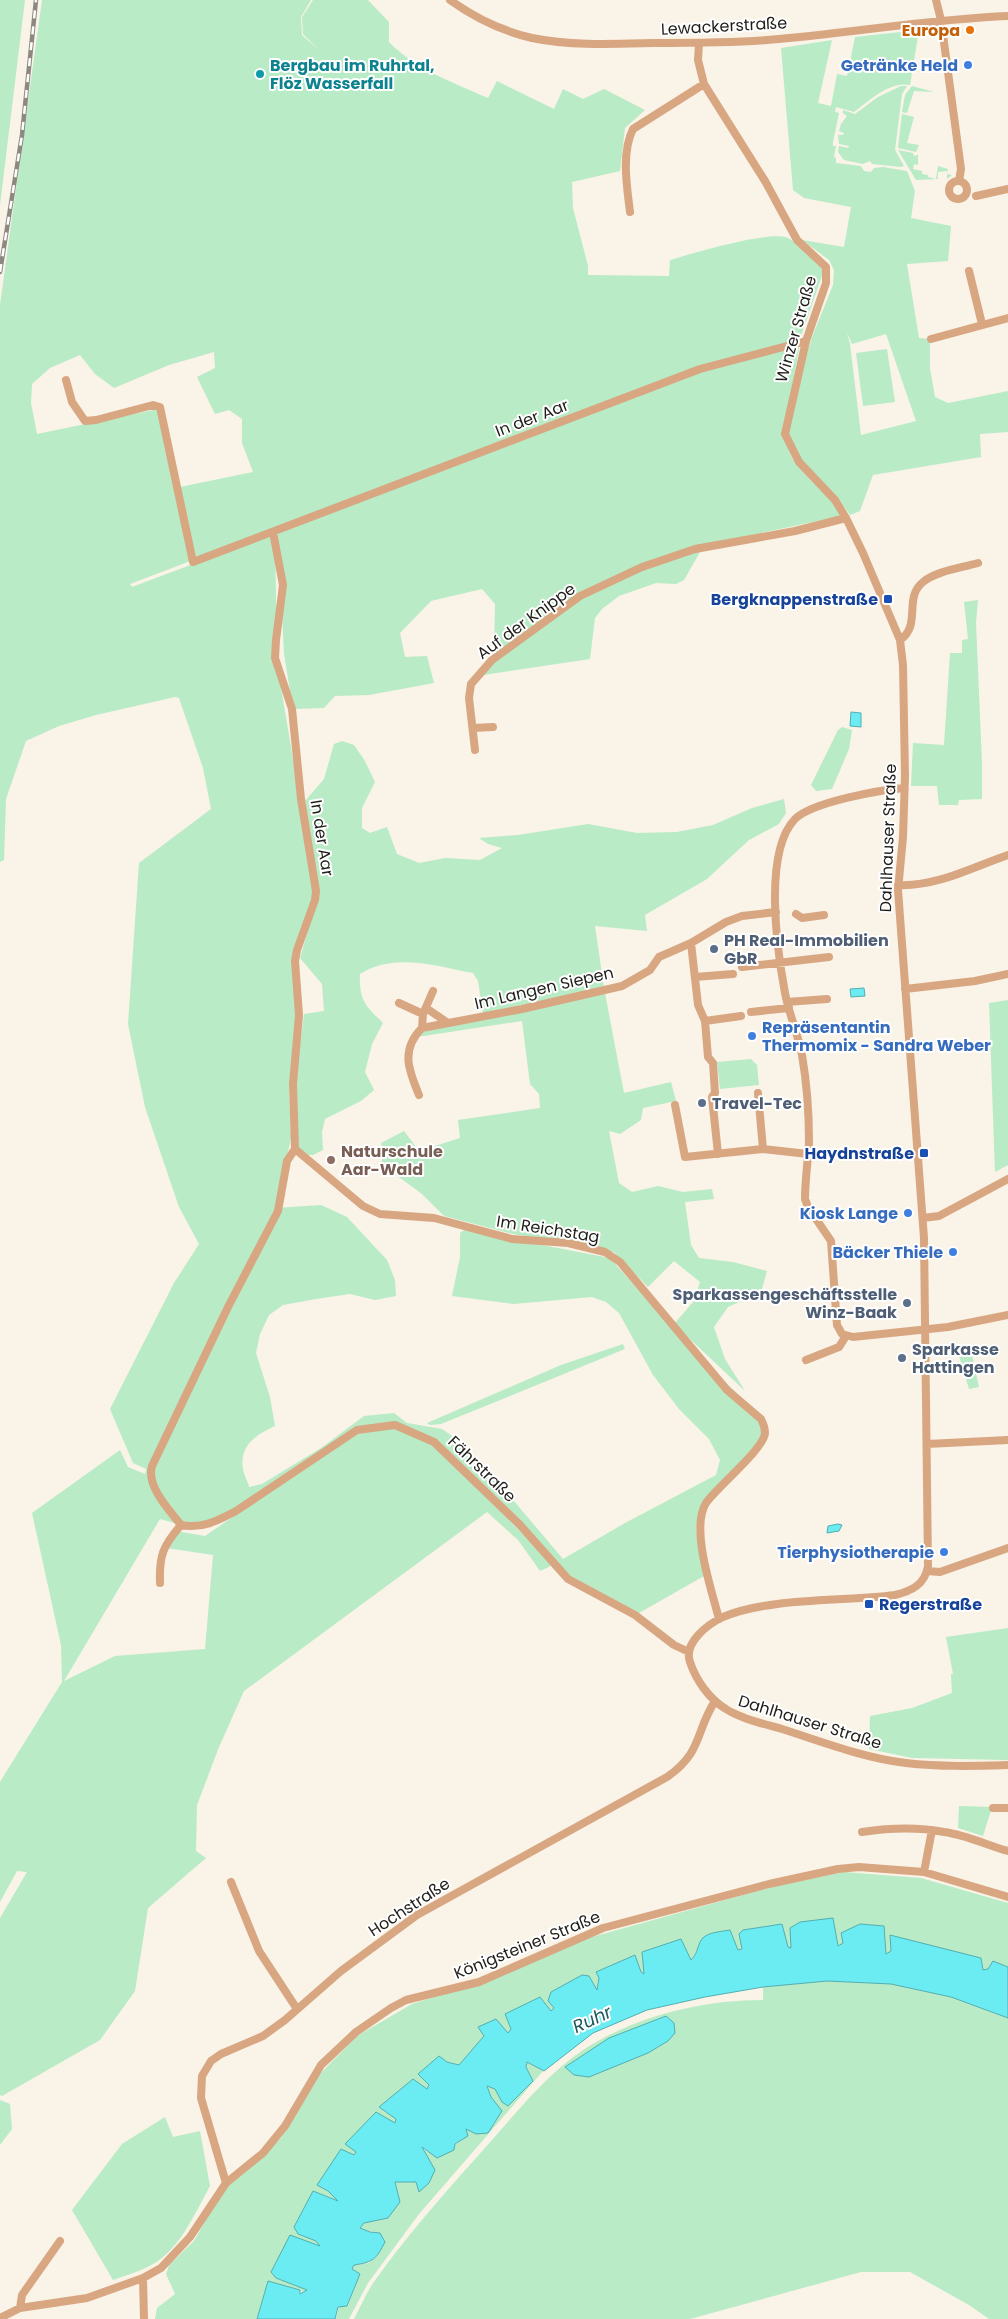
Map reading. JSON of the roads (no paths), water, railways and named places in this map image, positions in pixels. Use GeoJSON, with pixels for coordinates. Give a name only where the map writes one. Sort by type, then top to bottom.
{"type":"FeatureCollection","features":[{"type":"Feature","properties":{"kind":"street","name":"Lewackerstraße"},"geometry":{"type":"LineString","coordinates":[[450,0],[480,20],[516,34],[547,41],[595,43],[699,43],[766,40],[941,20],[1008,16]]}},
{"type":"Feature","properties":{"kind":"street"},"geometry":{"type":"LineString","coordinates":[[936,0],[941,20],[961,169],[959,181]]}},
{"type":"Feature","properties":{"kind":"street","name":"Winzer Straße"},"geometry":{"type":"LineString","coordinates":[[699,43],[698,60],[704,84],[770,188],[797,240],[826,268],[826,283],[806,341],[785,434],[799,462],[835,500],[841,511]]}},
{"type":"Feature","properties":{"kind":"street"},"geometry":{"type":"LineString","coordinates":[[630,212],[627,158],[629,138],[633,130],[704,84]]}},
{"type":"Feature","properties":{"kind":"street"},"geometry":{"type":"LineString","coordinates":[[976,196],[1008,189]]}},
{"type":"Feature","properties":{"kind":"street"},"geometry":{"type":"LineString","coordinates":[[969,271],[982,324]]}},
{"type":"Feature","properties":{"kind":"street"},"geometry":{"type":"LineString","coordinates":[[931,339],[1008,318]]}},
{"type":"Feature","properties":{"kind":"street","name":"In der Aar"},"geometry":{"type":"LineString","coordinates":[[66,380],[72,402],[85,421],[96,420],[153,405],[160,407],[193,562],[700,369],[806,341]]}},
{"type":"Feature","properties":{"kind":"street","name":"Dahlhauser Straße"},"geometry":{"type":"LineString","coordinates":[[841,511],[863,553],[900,640],[903,665],[904,788],[898,885],[923,1218],[926,1328],[927,1571]]}},
{"type":"Feature","properties":{"kind":"street","name":"Auf der Knippe"},"geometry":{"type":"LineString","coordinates":[[475,750],[469,690],[480,672],[492,660],[580,596],[642,567],[695,549],[795,531],[846,518]]}},
{"type":"Feature","properties":{"kind":"street","name":"In der Aar"},"geometry":{"type":"LineString","coordinates":[[273,532],[283,585],[276,640],[276,658],[292,709],[301,799],[316,891],[316,900],[297,950],[295,961],[299,1015],[293,1084],[295,1149]]}},
{"type":"Feature","properties":{"kind":"street"},"geometry":{"type":"LineString","coordinates":[[900,640],[908,634],[911,628],[913,596],[922,583],[945,572],[978,563]]}},
{"type":"Feature","properties":{"kind":"street"},"geometry":{"type":"LineString","coordinates":[[474,728],[493,727]]}},
{"type":"Feature","properties":{"kind":"street"},"geometry":{"type":"LineString","coordinates":[[904,788],[883,790],[848,798],[804,813],[794,820],[785,833],[777,863],[775,878],[776,912],[781,962],[788,1005],[802,1055],[806,1084],[808,1154],[806,1199],[808,1207],[831,1241],[837,1325],[840,1332],[846,1336],[948,1327],[1008,1315]]}},
{"type":"Feature","properties":{"kind":"street"},"geometry":{"type":"LineString","coordinates":[[898,885],[910,885],[949,877],[1008,855]]}},
{"type":"Feature","properties":{"kind":"street","name":"Im Langen Siepen"},"geometry":{"type":"LineString","coordinates":[[422,1028],[522,1009],[622,986],[650,970],[659,957],[691,943],[736,918],[776,912]]}},
{"type":"Feature","properties":{"kind":"street"},"geometry":{"type":"LineString","coordinates":[[796,914],[802,918],[824,915]]}},
{"type":"Feature","properties":{"kind":"street"},"geometry":{"type":"LineString","coordinates":[[691,943],[698,1005],[705,1021],[708,1057],[714,1068],[715,1093],[712,1098],[718,1154]]}},
{"type":"Feature","properties":{"kind":"street"},"geometry":{"type":"LineString","coordinates":[[742,967],[829,957]]}},
{"type":"Feature","properties":{"kind":"street"},"geometry":{"type":"LineString","coordinates":[[695,977],[733,974]]}},
{"type":"Feature","properties":{"kind":"street"},"geometry":{"type":"LineString","coordinates":[[905,989],[975,981],[1008,974]]}},
{"type":"Feature","properties":{"kind":"street"},"geometry":{"type":"LineString","coordinates":[[420,1095],[408,1070],[408,1058],[415,1035],[422,1028],[424,1011],[433,991]]}},
{"type":"Feature","properties":{"kind":"street"},"geometry":{"type":"LineString","coordinates":[[751,1012],[827,999]]}},
{"type":"Feature","properties":{"kind":"street"},"geometry":{"type":"LineString","coordinates":[[399,1003],[424,1011],[448,1023]]}},
{"type":"Feature","properties":{"kind":"street"},"geometry":{"type":"LineString","coordinates":[[705,1021],[741,1016]]}},
{"type":"Feature","properties":{"kind":"street"},"geometry":{"type":"LineString","coordinates":[[758,1093],[763,1149]]}},
{"type":"Feature","properties":{"kind":"street"},"geometry":{"type":"LineString","coordinates":[[675,1105],[684,1157],[763,1149],[808,1154]]}},
{"type":"Feature","properties":{"kind":"street"},"geometry":{"type":"LineString","coordinates":[[160,1583],[161,1555],[164,1547],[181,1525],[163,1502],[150,1474],[228,1307],[278,1211],[287,1161],[295,1149]]}},
{"type":"Feature","properties":{"kind":"street","name":"Im Reichstag"},"geometry":{"type":"LineString","coordinates":[[295,1149],[363,1206],[380,1214],[434,1218],[512,1239],[584,1246],[605,1252],[620,1262],[709,1370],[727,1390],[761,1419],[763,1424],[765,1434],[759,1446],[710,1498],[703,1510],[701,1540],[719,1620]]}},
{"type":"Feature","properties":{"kind":"street"},"geometry":{"type":"LineString","coordinates":[[923,1218],[939,1216],[1008,1179]]}},
{"type":"Feature","properties":{"kind":"street"},"geometry":{"type":"LineString","coordinates":[[806,1360],[839,1347],[846,1336]]}},
{"type":"Feature","properties":{"kind":"street","name":"Fährstraße"},"geometry":{"type":"LineString","coordinates":[[181,1525],[194,1527],[215,1522],[236,1511],[357,1430],[395,1425],[434,1442],[520,1526],[568,1579],[635,1615],[674,1645],[689,1652]]}},
{"type":"Feature","properties":{"kind":"street"},"geometry":{"type":"LineString","coordinates":[[927,1444],[1008,1440]]}},
{"type":"Feature","properties":{"kind":"street"},"geometry":{"type":"LineString","coordinates":[[689,1652],[694,1640],[700,1633],[719,1620],[758,1607],[894,1595],[908,1591],[918,1585],[927,1571],[940,1572],[1008,1548]]}},
{"type":"Feature","properties":{"kind":"street","name":"Dahlhauser Straße"},"geometry":{"type":"LineString","coordinates":[[689,1652],[690,1663],[696,1676],[714,1701],[727,1710],[772,1726],[860,1754],[891,1760],[928,1765],[1008,1765]]}},
{"type":"Feature","properties":{"kind":"street","name":"Hochstraße"},"geometry":{"type":"LineString","coordinates":[[226,2183],[201,2098],[201,2081],[204,2071],[214,2058],[260,2038],[341,1971],[417,1915],[674,1773],[692,1752],[714,1701]]}},
{"type":"Feature","properties":{"kind":"street"},"geometry":{"type":"LineString","coordinates":[[993,1808],[1008,1808]]}},
{"type":"Feature","properties":{"kind":"street"},"geometry":{"type":"LineString","coordinates":[[862,1832],[886,1829],[932,1830],[945,1832],[1008,1851]]}},
{"type":"Feature","properties":{"kind":"street"},"geometry":{"type":"LineString","coordinates":[[924,1872],[932,1830]]}},
{"type":"Feature","properties":{"kind":"street","name":"Königsteiner Straße"},"geometry":{"type":"LineString","coordinates":[[0,2318],[15,2307],[87,2298],[143,2278],[161,2268],[190,2237],[226,2183],[257,2158],[281,2131],[313,2077],[330,2054],[377,2017],[406,2000],[479,1982],[603,1928],[769,1884],[851,1868],[924,1872],[1008,1897]]}},
{"type":"Feature","properties":{"kind":"street"},"geometry":{"type":"LineString","coordinates":[[230,1882],[259,1951],[297,2009]]}},
{"type":"Feature","properties":{"kind":"street"},"geometry":{"type":"LineString","coordinates":[[15,2307],[60,2241]]}},
{"type":"Feature","properties":{"kind":"street"},"geometry":{"type":"LineString","coordinates":[[143,2278],[144,2319]]}},
{"type":"Feature","properties":{"kind":"water"},"geometry":{"type":"Polygon","coordinates":[[[851,712],[861,713],[861,727],[850,726],[851,712]]]}},
{"type":"Feature","properties":{"kind":"water"},"geometry":{"type":"Polygon","coordinates":[[[864,988],[865,996],[851,997],[850,989],[864,988]]]}},
{"type":"Feature","properties":{"kind":"water"},"geometry":{"type":"Polygon","coordinates":[[[842,1525],[839,1531],[827,1533],[828,1526],[842,1525]]]}},
{"type":"Feature","properties":{"kind":"water","name":"Ruhr"},"geometry":{"type":"Polygon","coordinates":[[[833,1918],[838,1946],[843,1943],[841,1933],[860,1924],[884,1926],[886,1954],[891,1951],[890,1935],[981,1958],[983,1970],[988,1969],[993,1961],[1008,1967],[1008,2018],[951,1997],[891,1984],[827,1981],[763,1987],[647,2010],[593,2033],[544,2071],[527,2062],[526,2067],[533,2081],[508,2106],[502,2102],[495,2089],[487,2086],[491,2097],[502,2111],[488,2133],[476,2134],[466,2129],[468,2136],[455,2144],[454,2150],[437,2158],[422,2147],[435,2170],[429,2183],[419,2192],[416,2182],[395,2182],[400,2202],[388,2218],[364,2223],[360,2228],[380,2233],[385,2242],[374,2259],[366,2263],[354,2265],[352,2269],[360,2274],[347,2306],[338,2307],[335,2319],[257,2319],[268,2281],[300,2290],[300,2294],[307,2290],[276,2278],[271,2272],[290,2235],[320,2246],[316,2241],[298,2234],[294,2227],[313,2191],[338,2201],[328,2191],[317,2185],[341,2149],[354,2155],[356,2152],[345,2144],[376,2112],[395,2123],[396,2119],[379,2107],[413,2079],[427,2089],[429,2085],[418,2074],[439,2056],[447,2062],[459,2065],[484,2036],[478,2027],[496,2019],[508,2033],[511,2029],[505,2014],[540,1997],[551,2011],[554,2008],[548,2001],[551,1992],[582,1975],[589,1976],[597,1990],[599,1978],[596,1972],[635,1955],[641,1972],[644,1974],[642,1952],[681,1939],[691,1960],[696,1954],[702,1939],[709,1934],[730,1930],[738,1950],[742,1949],[739,1934],[743,1930],[782,1924],[788,1947],[791,1948],[790,1928],[800,1922],[833,1918]]]}},
{"type":"Feature","properties":{"kind":"water"},"geometry":{"type":"Polygon","coordinates":[[[666,2016],[674,2023],[675,2033],[668,2041],[648,2053],[589,2077],[574,2075],[565,2067],[609,2038],[666,2016]]]}},
{"type":"Feature","properties":{"kind":"railway"},"geometry":{"type":"LineString","coordinates":[[0,272],[22,135],[36,0]]}},
{"type":"Feature","properties":{"kind":"place","name":"Europa"},"geometry":{"type":"Point","coordinates":[970,30]}},
{"type":"Feature","properties":{"kind":"place","name":"Getränke Held"},"geometry":{"type":"Point","coordinates":[968,65]}},
{"type":"Feature","properties":{"kind":"place","name":"Bergbau im Ruhrtal, Flöz Wasserfall"},"geometry":{"type":"Point","coordinates":[260,74]}},
{"type":"Feature","properties":{"kind":"place","name":"Bergknappenstraße"},"geometry":{"type":"Point","coordinates":[888,599]}},
{"type":"Feature","properties":{"kind":"place","name":"PH Real-Immobilien GbR"},"geometry":{"type":"Point","coordinates":[714,949]}},
{"type":"Feature","properties":{"kind":"place","name":"Repräsentantin Thermomix - Sandra Weber"},"geometry":{"type":"Point","coordinates":[752,1036]}},
{"type":"Feature","properties":{"kind":"place","name":"Travel-Tec"},"geometry":{"type":"Point","coordinates":[702,1103]}},
{"type":"Feature","properties":{"kind":"place","name":"Haydnstraße"},"geometry":{"type":"Point","coordinates":[924,1153]}},
{"type":"Feature","properties":{"kind":"place","name":"Naturschule Aar-Wald"},"geometry":{"type":"Point","coordinates":[331,1160]}},
{"type":"Feature","properties":{"kind":"place","name":"Kiosk Lange"},"geometry":{"type":"Point","coordinates":[908,1213]}},
{"type":"Feature","properties":{"kind":"place","name":"Bäcker Thiele"},"geometry":{"type":"Point","coordinates":[953,1252]}},
{"type":"Feature","properties":{"kind":"place","name":"Sparkassengeschäftsstelle Winz-Baak"},"geometry":{"type":"Point","coordinates":[907,1303]}},
{"type":"Feature","properties":{"kind":"place","name":"Sparkasse Hattingen"},"geometry":{"type":"Point","coordinates":[902,1358]}},
{"type":"Feature","properties":{"kind":"place","name":"Tierphysiotherapie"},"geometry":{"type":"Point","coordinates":[944,1552]}},
{"type":"Feature","properties":{"kind":"place","name":"Regerstraße"},"geometry":{"type":"Point","coordinates":[869,1604]}}]}
